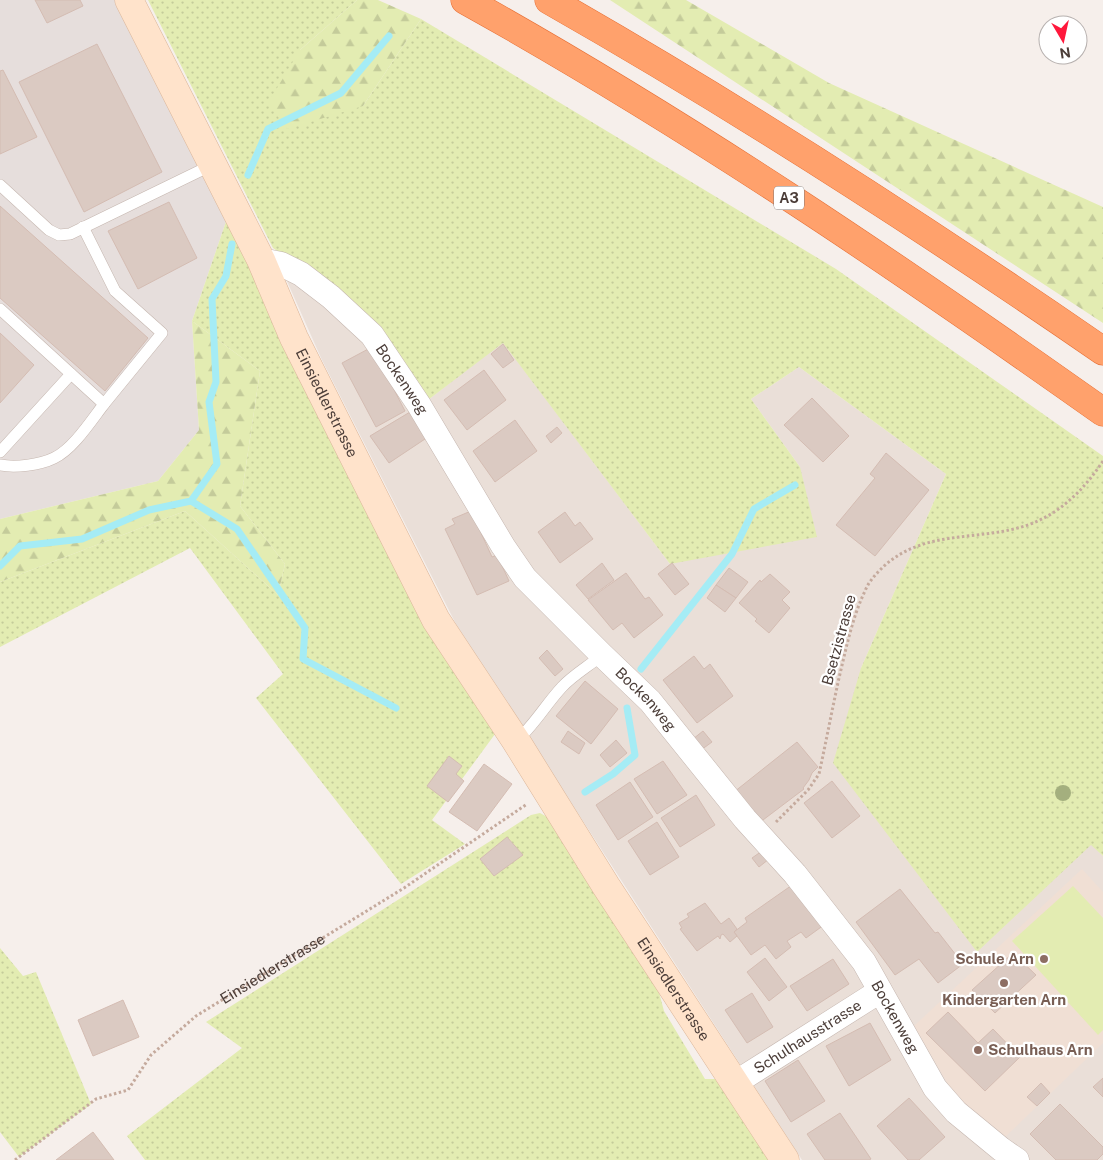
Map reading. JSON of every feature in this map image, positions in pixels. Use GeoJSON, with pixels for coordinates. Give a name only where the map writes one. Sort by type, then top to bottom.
{"type":"FeatureCollection","features":[{"type":"Feature","properties":{"kind":"highway","name":"A3"},"geometry":{"type":"LineString","coordinates":[[465,0],[585,70],[747,171],[944,301],[1103,412]]}},
{"type":"Feature","properties":{"kind":"highway"},"geometry":{"type":"LineString","coordinates":[[549,0],[702,90],[836,174],[964,256],[1103,351]]}},
{"type":"Feature","properties":{"kind":"street","name":"Einsiedlerstrasse"},"geometry":{"type":"LineString","coordinates":[[129,0],[261,260],[294,338],[436,620],[516,741],[785,1160]]}},
{"type":"Feature","properties":{"kind":"street","name":"Bockenweg"},"geometry":{"type":"LineString","coordinates":[[261,260],[281,264],[301,274],[331,297],[372,335],[419,405],[498,538],[525,578],[650,701],[745,819],[795,874],[864,962],[914,1055],[935,1088],[956,1112],[1017,1160]]}},
{"type":"Feature","properties":{"kind":"street","name":"Schulhausstrasse"},"geometry":{"type":"LineString","coordinates":[[735,1083],[880,991]]}},
{"type":"Feature","properties":{"kind":"lane"},"geometry":{"type":"LineString","coordinates":[[0,185],[49,230],[59,235],[70,234],[212,165]]}},
{"type":"Feature","properties":{"kind":"lane"},"geometry":{"type":"LineString","coordinates":[[0,465],[11,467],[54,458],[71,445],[162,333],[115,291],[83,228]]}},
{"type":"Feature","properties":{"kind":"lane"},"geometry":{"type":"LineString","coordinates":[[0,309],[104,404]]}},
{"type":"Feature","properties":{"kind":"lane"},"geometry":{"type":"LineString","coordinates":[[0,452],[71,374]]}},
{"type":"Feature","properties":{"kind":"lane"},"geometry":{"type":"LineString","coordinates":[[516,741],[525,734],[537,716],[563,686],[602,655]]}},
{"type":"Feature","properties":{"kind":"path","name":"Bsetzistrasse"},"geometry":{"type":"LineString","coordinates":[[762,836],[808,790],[819,774],[846,647],[865,590],[875,574],[891,560],[922,543],[1011,530],[1051,514],[1073,498],[1102,463]]}},
{"type":"Feature","properties":{"kind":"path","name":"Einsiedlerstrasse"},"geometry":{"type":"LineString","coordinates":[[15,1160],[96,1099],[128,1090],[151,1055],[196,1016],[404,888],[547,792]]}},
{"type":"Feature","properties":{"kind":"shaded area"},"geometry":{"type":"Polygon","coordinates":[[[0,0],[129,0],[232,204],[192,321],[199,430],[158,481],[0,519],[0,0]]]}},
{"type":"Feature","properties":{"kind":"shaded area"},"geometry":{"type":"Polygon","coordinates":[[[286,279],[327,301],[424,403],[503,342],[670,564],[800,467],[751,399],[799,367],[946,474],[861,668],[1092,845],[1103,856],[1103,1160],[802,1160],[457,626],[322,360],[286,279]]]}},
{"type":"Feature","properties":{"kind":"shaded area","name":"Schule Arn"},"geometry":{"type":"Polygon","coordinates":[[[1082,869],[1103,892],[1103,1043],[1002,1140],[953,1093],[914,1026],[1082,869]]]}},
{"type":"Feature","properties":{"kind":"green space"},"geometry":{"type":"Polygon","coordinates":[[[148,0],[357,0],[300,50],[363,106],[421,19],[836,269],[1103,456],[1103,856],[1091,845],[977,952],[833,763],[861,668],[946,474],[799,367],[751,399],[800,467],[817,537],[670,564],[503,343],[424,403],[334,292],[273,248],[148,0]]]}},
{"type":"Feature","properties":{"kind":"green space"},"geometry":{"type":"Polygon","coordinates":[[[357,0],[378,0],[421,19],[363,106],[287,129],[268,103],[300,50],[357,0]]]}},
{"type":"Feature","properties":{"kind":"green space"},"geometry":{"type":"Polygon","coordinates":[[[610,0],[686,0],[829,83],[1103,207],[1103,323],[610,0]]]}},
{"type":"Feature","properties":{"kind":"green space"},"geometry":{"type":"Polygon","coordinates":[[[232,204],[498,730],[432,820],[465,844],[401,884],[256,698],[283,674],[190,548],[0,647],[0,582],[185,511],[278,595],[285,564],[240,506],[260,371],[192,321],[232,204]]]}},
{"type":"Feature","properties":{"kind":"green space"},"geometry":{"type":"Polygon","coordinates":[[[192,321],[260,371],[240,506],[285,564],[278,595],[185,511],[0,582],[0,519],[158,481],[199,430],[192,321]]]}},
{"type":"Feature","properties":{"kind":"green space"},"geometry":{"type":"Polygon","coordinates":[[[540,813],[549,818],[657,985],[664,1011],[705,1079],[718,1079],[771,1160],[145,1160],[127,1136],[242,1048],[206,1022],[531,815],[540,813]]]}},
{"type":"Feature","properties":{"kind":"green space"},"geometry":{"type":"Polygon","coordinates":[[[1073,886],[1103,918],[1103,1030],[1098,1035],[1012,941],[1073,886]]]}},
{"type":"Feature","properties":{"kind":"green space"},"geometry":{"type":"Polygon","coordinates":[[[0,948],[23,976],[36,972],[91,1104],[19,1157],[0,1132],[0,948]]]}},
{"type":"Feature","properties":{"kind":"building"},"geometry":{"type":"Polygon","coordinates":[[[35,0],[80,0],[83,6],[47,23],[35,0]]]}},
{"type":"Feature","properties":{"kind":"building"},"geometry":{"type":"Polygon","coordinates":[[[97,44],[162,172],[84,212],[19,82],[97,44]]]}},
{"type":"Feature","properties":{"kind":"building"},"geometry":{"type":"Polygon","coordinates":[[[3,70],[37,137],[0,154],[0,71],[3,70]]]}},
{"type":"Feature","properties":{"kind":"building"},"geometry":{"type":"Polygon","coordinates":[[[169,202],[197,258],[138,289],[108,231],[169,202]]]}},
{"type":"Feature","properties":{"kind":"building"},"geometry":{"type":"Polygon","coordinates":[[[0,206],[148,338],[105,391],[0,298],[0,206]]]}},
{"type":"Feature","properties":{"kind":"building"},"geometry":{"type":"Polygon","coordinates":[[[0,333],[34,365],[0,403],[0,333]]]}},
{"type":"Feature","properties":{"kind":"building"},"geometry":{"type":"Polygon","coordinates":[[[503,344],[514,360],[503,368],[491,354],[503,344]]]}},
{"type":"Feature","properties":{"kind":"building"},"geometry":{"type":"Polygon","coordinates":[[[372,347],[405,411],[376,427],[342,363],[372,347]]]}},
{"type":"Feature","properties":{"kind":"building"},"geometry":{"type":"Polygon","coordinates":[[[484,370],[506,400],[467,430],[444,400],[484,370]]]}},
{"type":"Feature","properties":{"kind":"building"},"geometry":{"type":"Polygon","coordinates":[[[812,398],[849,436],[823,462],[784,425],[812,398]]]}},
{"type":"Feature","properties":{"kind":"building"},"geometry":{"type":"Polygon","coordinates":[[[410,412],[428,437],[389,463],[370,436],[410,412]]]}},
{"type":"Feature","properties":{"kind":"building"},"geometry":{"type":"Polygon","coordinates":[[[515,420],[537,451],[495,482],[473,451],[515,420]]]}},
{"type":"Feature","properties":{"kind":"building"},"geometry":{"type":"Polygon","coordinates":[[[557,427],[562,433],[551,443],[546,436],[557,427]]]}},
{"type":"Feature","properties":{"kind":"building"},"geometry":{"type":"Polygon","coordinates":[[[886,453],[929,490],[875,556],[836,525],[875,478],[870,474],[886,453]]]}},
{"type":"Feature","properties":{"kind":"building"},"geometry":{"type":"Polygon","coordinates":[[[471,511],[492,557],[497,555],[509,581],[477,595],[445,529],[455,524],[452,519],[471,511]]]}},
{"type":"Feature","properties":{"kind":"building"},"geometry":{"type":"Polygon","coordinates":[[[565,512],[575,526],[580,522],[593,539],[560,563],[538,532],[565,512]]]}},
{"type":"Feature","properties":{"kind":"building"},"geometry":{"type":"Polygon","coordinates":[[[602,563],[614,580],[588,599],[576,585],[602,563]]]}},
{"type":"Feature","properties":{"kind":"building"},"geometry":{"type":"Polygon","coordinates":[[[672,563],[689,584],[675,595],[658,574],[672,563]]]}},
{"type":"Feature","properties":{"kind":"building"},"geometry":{"type":"Polygon","coordinates":[[[729,568],[748,582],[736,598],[716,585],[729,568]]]}},
{"type":"Feature","properties":{"kind":"building"},"geometry":{"type":"Polygon","coordinates":[[[626,573],[645,599],[649,597],[663,615],[634,638],[622,623],[613,630],[588,600],[626,573]]]}},
{"type":"Feature","properties":{"kind":"building"},"geometry":{"type":"Polygon","coordinates":[[[770,574],[790,592],[782,600],[790,608],[769,633],[739,603],[760,580],[761,582],[770,574]]]}},
{"type":"Feature","properties":{"kind":"building"},"geometry":{"type":"Polygon","coordinates":[[[716,585],[736,598],[725,612],[707,598],[716,585]]]}},
{"type":"Feature","properties":{"kind":"building"},"geometry":{"type":"Polygon","coordinates":[[[547,650],[563,669],[555,676],[539,658],[547,650]]]}},
{"type":"Feature","properties":{"kind":"building"},"geometry":{"type":"Polygon","coordinates":[[[694,656],[704,669],[710,664],[733,696],[697,723],[663,680],[694,656]]]}},
{"type":"Feature","properties":{"kind":"building"},"geometry":{"type":"Polygon","coordinates":[[[585,681],[618,709],[591,744],[556,716],[585,681]]]}},
{"type":"Feature","properties":{"kind":"building"},"geometry":{"type":"Polygon","coordinates":[[[568,731],[585,743],[579,754],[561,742],[568,731]]]}},
{"type":"Feature","properties":{"kind":"building"},"geometry":{"type":"Polygon","coordinates":[[[703,731],[712,742],[701,750],[693,739],[703,731]]]}},
{"type":"Feature","properties":{"kind":"building"},"geometry":{"type":"Polygon","coordinates":[[[616,740],[627,753],[610,767],[600,755],[616,740]]]}},
{"type":"Feature","properties":{"kind":"building"},"geometry":{"type":"Polygon","coordinates":[[[797,742],[818,767],[812,773],[804,789],[759,823],[734,792],[797,742]]]}},
{"type":"Feature","properties":{"kind":"building"},"geometry":{"type":"Polygon","coordinates":[[[449,756],[462,766],[456,774],[464,781],[448,802],[427,786],[449,756]]]}},
{"type":"Feature","properties":{"kind":"building"},"geometry":{"type":"Polygon","coordinates":[[[663,761],[687,795],[657,814],[634,779],[663,761]]]}},
{"type":"Feature","properties":{"kind":"building"},"geometry":{"type":"Polygon","coordinates":[[[484,764],[512,784],[477,831],[449,812],[484,764]]]}},
{"type":"Feature","properties":{"kind":"building"},"geometry":{"type":"Polygon","coordinates":[[[832,781],[860,816],[832,838],[804,803],[832,781]]]}},
{"type":"Feature","properties":{"kind":"building"},"geometry":{"type":"Polygon","coordinates":[[[630,782],[653,817],[618,840],[596,805],[630,782]]]}},
{"type":"Feature","properties":{"kind":"building"},"geometry":{"type":"Polygon","coordinates":[[[696,795],[715,825],[680,847],[661,818],[696,795]]]}},
{"type":"Feature","properties":{"kind":"building"},"geometry":{"type":"Polygon","coordinates":[[[657,822],[679,857],[650,875],[628,841],[657,822]]]}},
{"type":"Feature","properties":{"kind":"building"},"geometry":{"type":"Polygon","coordinates":[[[507,837],[523,855],[494,876],[480,859],[507,837]]]}},
{"type":"Feature","properties":{"kind":"building"},"geometry":{"type":"Polygon","coordinates":[[[762,851],[769,859],[759,867],[752,858],[762,851]]]}},
{"type":"Feature","properties":{"kind":"building"},"geometry":{"type":"Polygon","coordinates":[[[795,883],[824,925],[806,938],[801,932],[787,941],[791,947],[776,959],[765,945],[751,955],[734,932],[747,922],[745,918],[795,883]]]}},
{"type":"Feature","properties":{"kind":"building"},"geometry":{"type":"Polygon","coordinates":[[[900,889],[935,933],[938,932],[963,964],[938,983],[919,959],[895,975],[856,922],[900,889]]]}},
{"type":"Feature","properties":{"kind":"building"},"geometry":{"type":"Polygon","coordinates":[[[705,903],[721,924],[729,918],[737,929],[734,932],[737,936],[730,942],[723,934],[720,939],[718,936],[697,951],[680,929],[682,928],[679,923],[689,917],[687,914],[705,903]]]}},
{"type":"Feature","properties":{"kind":"building","name":"Kindergarten Arn"},"geometry":{"type":"Polygon","coordinates":[[[1013,953],[1036,975],[995,1013],[972,990],[1013,953]]]}},
{"type":"Feature","properties":{"kind":"building"},"geometry":{"type":"Polygon","coordinates":[[[765,958],[787,987],[769,1001],[747,972],[765,958]]]}},
{"type":"Feature","properties":{"kind":"building"},"geometry":{"type":"Polygon","coordinates":[[[833,959],[849,984],[807,1011],[790,986],[833,959]]]}},
{"type":"Feature","properties":{"kind":"building"},"geometry":{"type":"Polygon","coordinates":[[[752,993],[773,1027],[747,1043],[725,1010],[752,993]]]}},
{"type":"Feature","properties":{"kind":"building"},"geometry":{"type":"Polygon","coordinates":[[[123,1000],[139,1037],[93,1056],[78,1020],[123,1000]]]}},
{"type":"Feature","properties":{"kind":"building","name":"Schulhaus Arn"},"geometry":{"type":"Polygon","coordinates":[[[948,1012],[978,1043],[993,1029],[1020,1057],[985,1091],[926,1033],[948,1012]]]}},
{"type":"Feature","properties":{"kind":"building"},"geometry":{"type":"Polygon","coordinates":[[[870,1023],[891,1060],[849,1086],[826,1046],[870,1023]]]}},
{"type":"Feature","properties":{"kind":"building"},"geometry":{"type":"Polygon","coordinates":[[[798,1060],[825,1101],[791,1122],[765,1081],[798,1060]]]}},
{"type":"Feature","properties":{"kind":"building"},"geometry":{"type":"Polygon","coordinates":[[[1103,1078],[1103,1097],[1093,1087],[1103,1078]]]}},
{"type":"Feature","properties":{"kind":"building"},"geometry":{"type":"Polygon","coordinates":[[[1041,1083],[1050,1093],[1037,1106],[1027,1097],[1041,1083]]]}},
{"type":"Feature","properties":{"kind":"building"},"geometry":{"type":"Polygon","coordinates":[[[909,1098],[945,1137],[919,1160],[908,1160],[877,1126],[909,1098]]]}},
{"type":"Feature","properties":{"kind":"building"},"geometry":{"type":"Polygon","coordinates":[[[1060,1104],[1103,1147],[1103,1154],[1097,1160],[1056,1160],[1030,1134],[1060,1104]]]}},
{"type":"Feature","properties":{"kind":"building"},"geometry":{"type":"Polygon","coordinates":[[[840,1113],[871,1159],[825,1160],[807,1134],[840,1113]]]}},
{"type":"Feature","properties":{"kind":"building"},"geometry":{"type":"Polygon","coordinates":[[[93,1132],[114,1160],[56,1160],[93,1132]]]}},
{"type":"Feature","properties":{"kind":"waterway"},"geometry":{"type":"LineString","coordinates":[[248,175],[268,129],[341,93],[389,36]]}},
{"type":"Feature","properties":{"kind":"waterway"},"geometry":{"type":"LineString","coordinates":[[0,566],[20,546],[82,539],[149,510],[191,501],[217,464],[209,402],[216,382],[212,299],[226,276],[232,244]]}},
{"type":"Feature","properties":{"kind":"waterway"},"geometry":{"type":"LineString","coordinates":[[641,669],[732,554],[754,509],[795,485]]}},
{"type":"Feature","properties":{"kind":"waterway"},"geometry":{"type":"LineString","coordinates":[[191,501],[237,529],[305,628],[303,659],[396,708]]}},
{"type":"Feature","properties":{"kind":"waterway"},"geometry":{"type":"LineString","coordinates":[[585,792],[613,774],[635,755],[627,708]]}},
{"type":"Feature","properties":{"kind":"place","name":"Schule Arn"},"geometry":{"type":"Point","coordinates":[1044,959]}},
{"type":"Feature","properties":{"kind":"place","name":"Kindergarten Arn"},"geometry":{"type":"Point","coordinates":[1004,983]}},
{"type":"Feature","properties":{"kind":"place","name":"Schulhaus Arn"},"geometry":{"type":"Point","coordinates":[978,1050]}}]}
